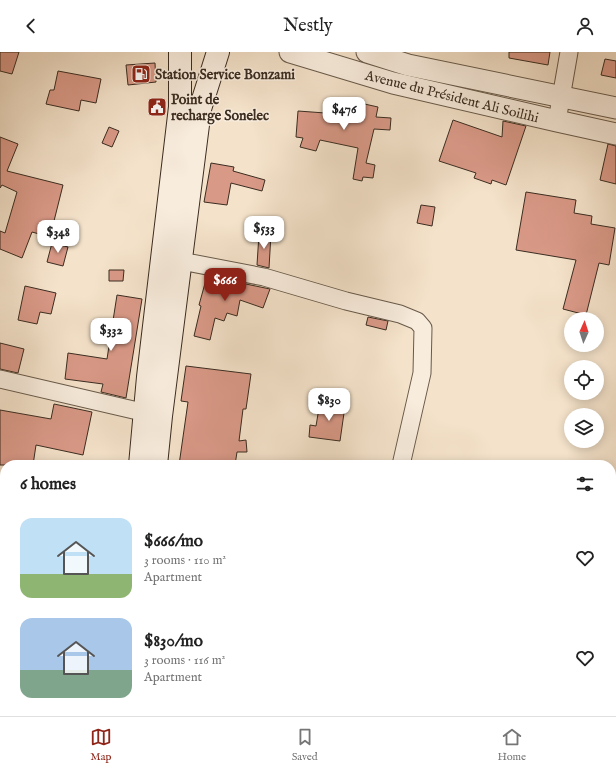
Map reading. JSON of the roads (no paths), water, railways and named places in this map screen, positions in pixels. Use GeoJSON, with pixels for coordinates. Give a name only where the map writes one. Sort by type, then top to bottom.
{"type":"FeatureCollection","features":[{"type":"Feature","properties":{"kind":"main road"},"geometry":{"type":"LineString","coordinates":[[156,460],[153,415],[148,377],[180,107],[180,52]]}},
{"type":"Feature","properties":{"kind":"main road"},"geometry":{"type":"LineString","coordinates":[[141,460],[153,415],[181,261],[200,109],[218,52]]}},
{"type":"Feature","properties":{"kind":"street","name":"Avenue du Président Ali Soilihi"},"geometry":{"type":"LineString","coordinates":[[290,52],[393,83],[616,134]]}},
{"type":"Feature","properties":{"kind":"street","name":"Avenue du Président Ali Soilihi"},"geometry":{"type":"LineString","coordinates":[[367,52],[408,65],[616,108]]}},
{"type":"Feature","properties":{"kind":"street"},"geometry":{"type":"LineString","coordinates":[[556,121],[569,52]]}},
{"type":"Feature","properties":{"kind":"street"},"geometry":{"type":"LineString","coordinates":[[181,261],[264,277],[346,301],[400,314],[417,321],[423,328],[422,373],[402,460]]}},
{"type":"Feature","properties":{"kind":"street"},"geometry":{"type":"LineString","coordinates":[[0,379],[153,415]]}},
{"type":"Feature","properties":{"kind":"place","name":"Station Service Bonzami"},"geometry":{"type":"Point","coordinates":[141,74]}},
{"type":"Feature","properties":{"kind":"place","name":"Point de recharge Sonelec"},"geometry":{"type":"Point","coordinates":[157,107]}}]}
